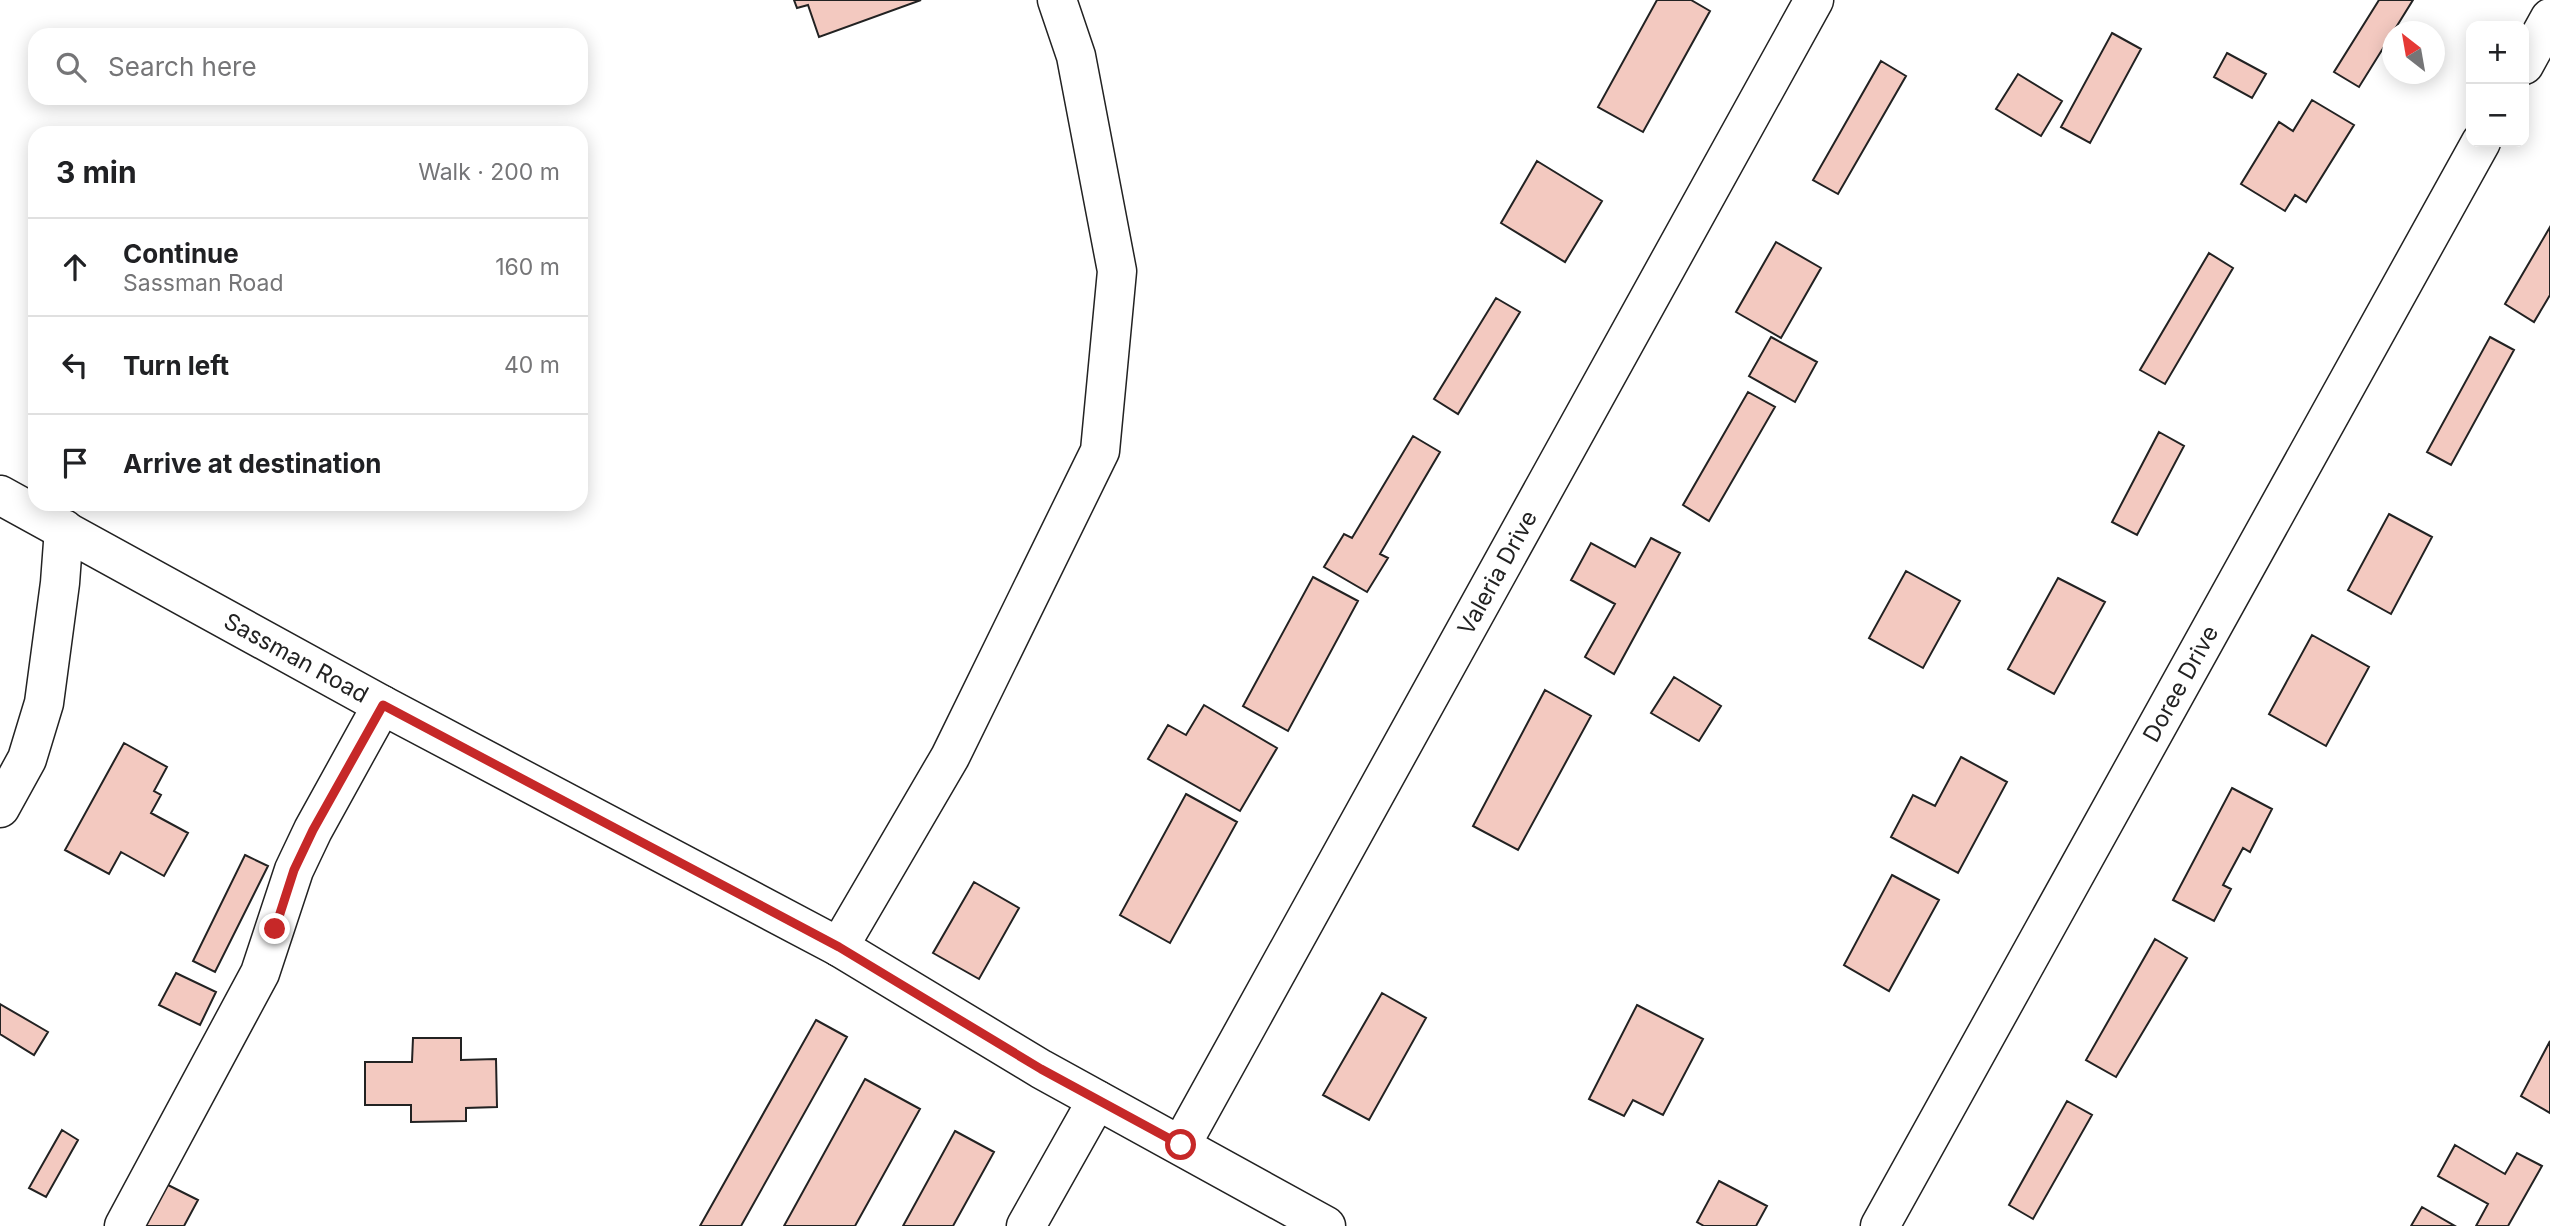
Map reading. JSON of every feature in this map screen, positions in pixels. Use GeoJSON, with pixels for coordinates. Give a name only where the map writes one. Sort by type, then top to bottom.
{"type":"FeatureCollection","features":[{"type":"Feature","properties":{"kind":"street"},"geometry":{"type":"LineString","coordinates":[[839,947],[950,757],[1100,451],[1117,271],[1076,56],[1057,0]]}},
{"type":"Feature","properties":{"kind":"street","name":"Valeria Drive"},"geometry":{"type":"LineString","coordinates":[[1181,1145],[1814,0]]}},
{"type":"Feature","properties":{"kind":"street"},"geometry":{"type":"LineString","coordinates":[[2529,56],[2550,18]]}},
{"type":"Feature","properties":{"kind":"street","name":"Doree Drive"},"geometry":{"type":"LineString","coordinates":[[1880,1226],[2478,147]]}},
{"type":"Feature","properties":{"kind":"street","name":"Sassman Road"},"geometry":{"type":"LineString","coordinates":[[0,495],[28,510]]}},
{"type":"Feature","properties":{"kind":"street","name":"Sassman Road"},"geometry":{"type":"LineString","coordinates":[[30,511],[383,705],[839,947],[1097,1100],[1326,1226]]}},
{"type":"Feature","properties":{"kind":"street"},"geometry":{"type":"LineString","coordinates":[[0,808],[27,759],[44,703],[60,583],[64,529]]}},
{"type":"Feature","properties":{"kind":"street"},"geometry":{"type":"LineString","coordinates":[[124,1226],[260,973],[294,870],[313,830],[383,705]]}},
{"type":"Feature","properties":{"kind":"street"},"geometry":{"type":"LineString","coordinates":[[1026,1226],[1097,1100]]}},
{"type":"Feature","properties":{"kind":"building"},"geometry":{"type":"Polygon","coordinates":[[[794,0],[921,0],[819,37],[808,5],[797,8],[794,0]]]}},
{"type":"Feature","properties":{"kind":"building"},"geometry":{"type":"Polygon","coordinates":[[[1657,0],[1691,0],[1710,11],[1643,132],[1598,107],[1657,0]]]}},
{"type":"Feature","properties":{"kind":"building"},"geometry":{"type":"Polygon","coordinates":[[[2379,0],[2413,0],[2400,21],[2382,21],[2382,50],[2359,87],[2334,72],[2379,0]]]}},
{"type":"Feature","properties":{"kind":"building"},"geometry":{"type":"Polygon","coordinates":[[[2112,33],[2141,49],[2090,143],[2061,127],[2112,33]]]}},
{"type":"Feature","properties":{"kind":"building"},"geometry":{"type":"Polygon","coordinates":[[[2227,53],[2266,74],[2252,98],[2214,77],[2227,53]]]}},
{"type":"Feature","properties":{"kind":"building"},"geometry":{"type":"Polygon","coordinates":[[[1881,61],[1906,76],[1838,194],[1813,180],[1881,61]]]}},
{"type":"Feature","properties":{"kind":"building"},"geometry":{"type":"Polygon","coordinates":[[[2018,74],[2062,101],[2041,136],[1996,109],[2018,74]]]}},
{"type":"Feature","properties":{"kind":"building"},"geometry":{"type":"Polygon","coordinates":[[[2312,100],[2354,125],[2306,202],[2295,195],[2285,211],[2241,184],[2279,122],[2293,131],[2312,100]]]}},
{"type":"Feature","properties":{"kind":"building"},"geometry":{"type":"Polygon","coordinates":[[[1537,161],[1602,201],[1565,262],[1501,223],[1537,161]]]}},
{"type":"Feature","properties":{"kind":"building"},"geometry":{"type":"Polygon","coordinates":[[[2550,227],[2550,295],[2534,322],[2505,304],[2550,227]]]}},
{"type":"Feature","properties":{"kind":"building"},"geometry":{"type":"Polygon","coordinates":[[[1776,242],[1821,268],[1781,338],[1736,312],[1776,242]]]}},
{"type":"Feature","properties":{"kind":"building"},"geometry":{"type":"Polygon","coordinates":[[[2209,253],[2233,268],[2165,384],[2140,370],[2209,253]]]}},
{"type":"Feature","properties":{"kind":"building"},"geometry":{"type":"Polygon","coordinates":[[[1496,298],[1520,312],[1458,414],[1434,399],[1496,298]]]}},
{"type":"Feature","properties":{"kind":"building"},"geometry":{"type":"Polygon","coordinates":[[[1771,337],[1817,362],[1795,402],[1749,376],[1771,337]]]}},
{"type":"Feature","properties":{"kind":"building"},"geometry":{"type":"Polygon","coordinates":[[[2490,337],[2514,350],[2451,465],[2427,452],[2490,337]]]}},
{"type":"Feature","properties":{"kind":"building"},"geometry":{"type":"Polygon","coordinates":[[[1748,392],[1775,407],[1709,521],[1683,505],[1748,392]]]}},
{"type":"Feature","properties":{"kind":"building"},"geometry":{"type":"Polygon","coordinates":[[[2159,432],[2184,446],[2137,535],[2112,522],[2159,432]]]}},
{"type":"Feature","properties":{"kind":"building"},"geometry":{"type":"Polygon","coordinates":[[[1413,436],[1440,452],[1380,554],[1388,558],[1367,592],[1324,567],[1344,534],[1352,538],[1413,436]]]}},
{"type":"Feature","properties":{"kind":"building"},"geometry":{"type":"Polygon","coordinates":[[[2389,514],[2432,537],[2391,614],[2348,590],[2389,514]]]}},
{"type":"Feature","properties":{"kind":"building"},"geometry":{"type":"Polygon","coordinates":[[[1651,538],[1680,553],[1614,674],[1585,657],[1615,604],[1571,580],[1591,543],[1635,567],[1651,538]]]}},
{"type":"Feature","properties":{"kind":"building"},"geometry":{"type":"Polygon","coordinates":[[[1906,571],[1960,601],[1923,668],[1869,638],[1906,571]]]}},
{"type":"Feature","properties":{"kind":"building"},"geometry":{"type":"Polygon","coordinates":[[[1313,577],[1358,601],[1288,731],[1243,706],[1313,577]]]}},
{"type":"Feature","properties":{"kind":"building"},"geometry":{"type":"Polygon","coordinates":[[[2058,578],[2105,602],[2054,694],[2008,669],[2058,578]]]}},
{"type":"Feature","properties":{"kind":"building"},"geometry":{"type":"Polygon","coordinates":[[[2312,635],[2369,667],[2326,746],[2269,714],[2312,635]]]}},
{"type":"Feature","properties":{"kind":"building"},"geometry":{"type":"Polygon","coordinates":[[[1674,677],[1721,706],[1699,741],[1651,713],[1674,677]]]}},
{"type":"Feature","properties":{"kind":"building"},"geometry":{"type":"Polygon","coordinates":[[[1545,690],[1591,716],[1518,850],[1473,826],[1545,690]]]}},
{"type":"Feature","properties":{"kind":"building"},"geometry":{"type":"Polygon","coordinates":[[[1204,705],[1277,748],[1240,811],[1148,759],[1168,725],[1186,735],[1204,705]]]}},
{"type":"Feature","properties":{"kind":"building"},"geometry":{"type":"Polygon","coordinates":[[[124,743],[167,767],[154,791],[161,795],[151,813],[188,833],[164,876],[121,852],[109,874],[65,850],[124,743]]]}},
{"type":"Feature","properties":{"kind":"building"},"geometry":{"type":"Polygon","coordinates":[[[1961,757],[2007,782],[1958,873],[1891,837],[1913,795],[1935,806],[1961,757]]]}},
{"type":"Feature","properties":{"kind":"building"},"geometry":{"type":"Polygon","coordinates":[[[2232,788],[2272,809],[2250,852],[2243,848],[2223,885],[2231,889],[2214,921],[2173,900],[2232,788]]]}},
{"type":"Feature","properties":{"kind":"building"},"geometry":{"type":"Polygon","coordinates":[[[1186,794],[1237,822],[1170,943],[1120,915],[1186,794]]]}},
{"type":"Feature","properties":{"kind":"building"},"geometry":{"type":"Polygon","coordinates":[[[245,855],[268,866],[215,972],[193,961],[245,855]]]}},
{"type":"Feature","properties":{"kind":"building"},"geometry":{"type":"Polygon","coordinates":[[[1892,875],[1939,900],[1889,991],[1844,965],[1892,875]]]}},
{"type":"Feature","properties":{"kind":"building"},"geometry":{"type":"Polygon","coordinates":[[[974,882],[1019,908],[979,979],[933,953],[974,882]]]}},
{"type":"Feature","properties":{"kind":"building"},"geometry":{"type":"Polygon","coordinates":[[[2155,939],[2187,958],[2116,1077],[2086,1060],[2155,939]]]}},
{"type":"Feature","properties":{"kind":"building"},"geometry":{"type":"Polygon","coordinates":[[[176,973],[216,992],[200,1025],[159,1005],[176,973]]]}},
{"type":"Feature","properties":{"kind":"building"},"geometry":{"type":"Polygon","coordinates":[[[1382,993],[1426,1018],[1369,1120],[1323,1095],[1382,993]]]}},
{"type":"Feature","properties":{"kind":"building"},"geometry":{"type":"Polygon","coordinates":[[[0,1004],[48,1032],[34,1055],[0,1034],[0,1004]]]}},
{"type":"Feature","properties":{"kind":"building"},"geometry":{"type":"Polygon","coordinates":[[[1637,1005],[1703,1039],[1663,1115],[1633,1100],[1624,1116],[1589,1099],[1637,1005]]]}},
{"type":"Feature","properties":{"kind":"building"},"geometry":{"type":"Polygon","coordinates":[[[816,1020],[847,1037],[741,1226],[700,1226],[816,1020]]]}},
{"type":"Feature","properties":{"kind":"building"},"geometry":{"type":"Polygon","coordinates":[[[413,1038],[461,1038],[461,1060],[496,1059],[497,1107],[466,1108],[466,1121],[411,1122],[411,1105],[365,1105],[365,1062],[412,1062],[413,1038]]]}},
{"type":"Feature","properties":{"kind":"building"},"geometry":{"type":"Polygon","coordinates":[[[2550,1041],[2550,1113],[2521,1096],[2550,1041]]]}},
{"type":"Feature","properties":{"kind":"building"},"geometry":{"type":"Polygon","coordinates":[[[865,1079],[920,1109],[855,1226],[784,1226],[865,1079]]]}},
{"type":"Feature","properties":{"kind":"building"},"geometry":{"type":"Polygon","coordinates":[[[2067,1101],[2092,1115],[2033,1219],[2009,1205],[2067,1101]]]}},
{"type":"Feature","properties":{"kind":"building"},"geometry":{"type":"Polygon","coordinates":[[[62,1130],[78,1140],[46,1197],[29,1188],[62,1130]]]}},
{"type":"Feature","properties":{"kind":"building"},"geometry":{"type":"Polygon","coordinates":[[[955,1131],[994,1152],[953,1226],[903,1226],[955,1131]]]}},
{"type":"Feature","properties":{"kind":"building"},"geometry":{"type":"Polygon","coordinates":[[[2455,1145],[2505,1174],[2517,1153],[2542,1166],[2508,1226],[2476,1226],[2488,1204],[2438,1176],[2455,1145]]]}},
{"type":"Feature","properties":{"kind":"building"},"geometry":{"type":"Polygon","coordinates":[[[1719,1181],[1767,1206],[1756,1226],[1704,1226],[1697,1222],[1719,1181]]]}},
{"type":"Feature","properties":{"kind":"building"},"geometry":{"type":"Polygon","coordinates":[[[164,1183],[198,1200],[184,1226],[141,1226],[164,1183]]]}},
{"type":"Feature","properties":{"kind":"building"},"geometry":{"type":"Polygon","coordinates":[[[2422,1207],[2455,1226],[2411,1226],[2422,1207]]]}},
{"type":"Feature","properties":{"kind":"route"},"geometry":{"type":"LineString","coordinates":[[275,929],[294,870],[313,830],[383,705],[839,947],[1041,1069],[1181,1145]]}}]}
